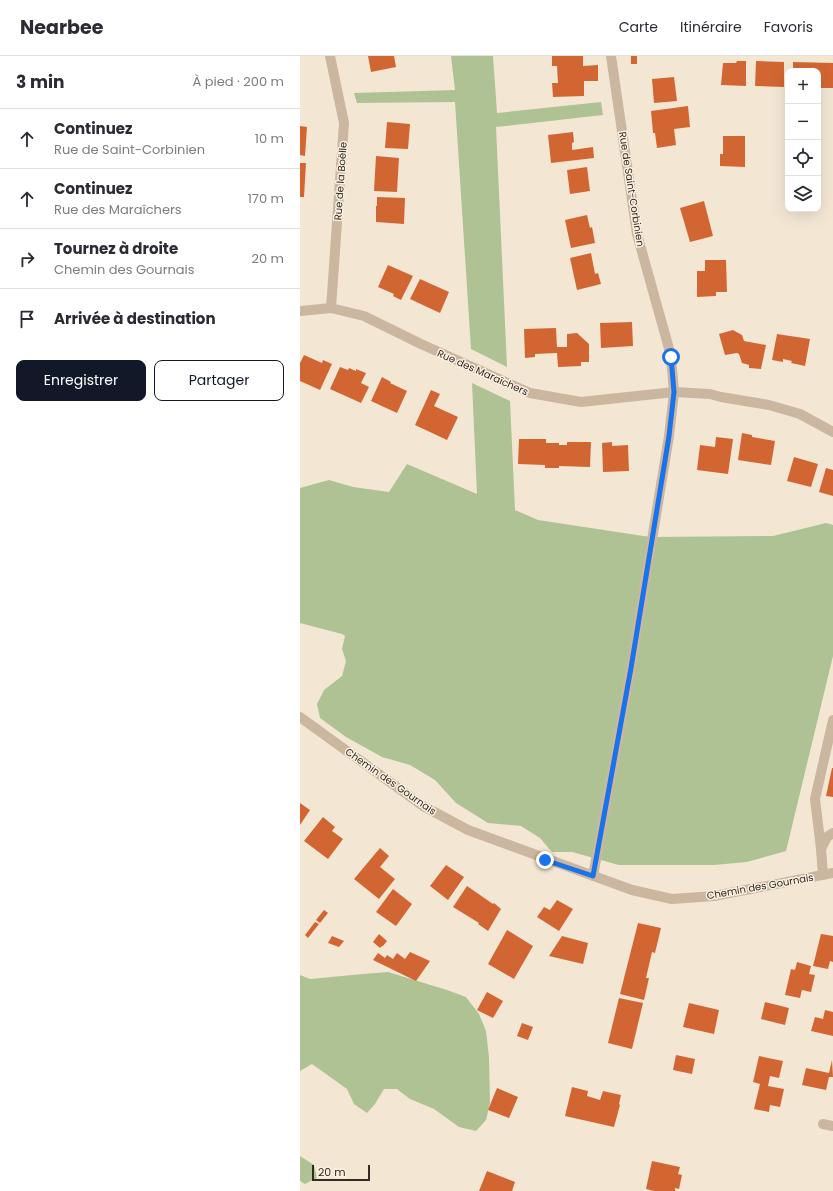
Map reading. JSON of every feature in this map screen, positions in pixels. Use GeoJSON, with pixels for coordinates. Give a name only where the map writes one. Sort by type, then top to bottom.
{"type":"FeatureCollection","features":[{"type":"Feature","properties":{"kind":"street","name":"Rue de la Boëlle"},"geometry":{"type":"LineString","coordinates":[[330,56],[344,123],[331,308]]}},
{"type":"Feature","properties":{"kind":"street","name":"Rue de Saint-Corbinien"},"geometry":{"type":"LineString","coordinates":[[611,56],[637,234],[671,357],[674,392]]}},
{"type":"Feature","properties":{"kind":"street","name":"Rue des Maraîchers"},"geometry":{"type":"LineString","coordinates":[[300,311],[331,308],[364,316],[421,344],[530,393],[581,402],[674,392],[710,394],[769,405],[800,414],[833,432]]}},
{"type":"Feature","properties":{"kind":"street"},"geometry":{"type":"LineString","coordinates":[[593,876],[631,668],[669,436],[674,392]]}},
{"type":"Feature","properties":{"kind":"street","name":"Chemin des Gournais"},"geometry":{"type":"LineString","coordinates":[[300,717],[423,806],[468,830],[632,890],[672,899],[714,896],[833,873]]}},
{"type":"Feature","properties":{"kind":"street"},"geometry":{"type":"LineString","coordinates":[[823,875],[815,799],[833,720]]}},
{"type":"Feature","properties":{"kind":"street"},"geometry":{"type":"LineString","coordinates":[[821,849],[827,837],[833,834]]}},
{"type":"Feature","properties":{"kind":"green space"},"geometry":{"type":"Polygon","coordinates":[[[451,56],[493,56],[497,113],[601,102],[603,115],[496,127],[507,367],[471,349],[455,102],[357,103],[354,93],[455,90],[451,56]]]}},
{"type":"Feature","properties":{"kind":"green space"},"geometry":{"type":"Polygon","coordinates":[[[472,383],[510,401],[515,510],[538,520],[650,537],[773,536],[826,523],[833,525],[833,656],[786,851],[747,862],[714,865],[619,865],[572,852],[552,852],[540,838],[521,826],[488,823],[456,803],[435,780],[410,765],[382,757],[346,737],[320,718],[317,704],[324,690],[342,676],[346,661],[342,649],[345,636],[300,623],[300,488],[329,480],[353,487],[389,492],[407,464],[477,494],[472,383]]]}},
{"type":"Feature","properties":{"kind":"green space"},"geometry":{"type":"Polygon","coordinates":[[[388,972],[466,997],[479,1014],[486,1031],[489,1057],[490,1103],[486,1120],[476,1131],[459,1127],[434,1109],[410,1099],[397,1089],[384,1089],[375,1104],[367,1113],[354,1104],[347,1089],[312,1064],[300,1071],[300,975],[310,979],[388,972]]]}},
{"type":"Feature","properties":{"kind":"green space"},"geometry":{"type":"Polygon","coordinates":[[[300,1156],[314,1165],[317,1178],[305,1184],[300,1181],[300,1156]]]}},
{"type":"Feature","properties":{"kind":"building"},"geometry":{"type":"Polygon","coordinates":[[[368,56],[394,56],[396,67],[371,72],[368,56]]]}},
{"type":"Feature","properties":{"kind":"building"},"geometry":{"type":"Polygon","coordinates":[[[552,56],[583,56],[583,66],[598,65],[598,81],[584,81],[584,96],[553,97],[552,83],[558,83],[557,66],[552,66],[552,56]]]}},
{"type":"Feature","properties":{"kind":"building"},"geometry":{"type":"Polygon","coordinates":[[[631,56],[637,56],[637,64],[631,64],[631,56]]]}},
{"type":"Feature","properties":{"kind":"building"},"geometry":{"type":"Polygon","coordinates":[[[737,61],[746,61],[746,86],[721,85],[723,63],[736,63],[737,61]]]}},
{"type":"Feature","properties":{"kind":"building"},"geometry":{"type":"Polygon","coordinates":[[[756,61],[784,62],[784,87],[755,86],[756,61]]]}},
{"type":"Feature","properties":{"kind":"building"},"geometry":{"type":"Polygon","coordinates":[[[793,62],[833,63],[833,88],[821,88],[821,68],[793,68],[793,62]]]}},
{"type":"Feature","properties":{"kind":"building"},"geometry":{"type":"Polygon","coordinates":[[[674,77],[677,101],[654,103],[652,79],[674,77]]]}},
{"type":"Feature","properties":{"kind":"building"},"geometry":{"type":"Polygon","coordinates":[[[688,106],[690,127],[674,129],[676,145],[657,148],[655,133],[653,133],[651,111],[688,106]]]}},
{"type":"Feature","properties":{"kind":"building"},"geometry":{"type":"Polygon","coordinates":[[[387,122],[410,124],[408,149],[385,148],[387,122]]]}},
{"type":"Feature","properties":{"kind":"building"},"geometry":{"type":"Polygon","coordinates":[[[300,126],[307,127],[305,156],[300,155],[300,126]]]}},
{"type":"Feature","properties":{"kind":"building"},"geometry":{"type":"Polygon","coordinates":[[[573,132],[574,142],[572,143],[572,150],[593,147],[594,158],[551,163],[548,135],[573,132]]]}},
{"type":"Feature","properties":{"kind":"building"},"geometry":{"type":"Polygon","coordinates":[[[723,136],[745,136],[745,167],[720,166],[720,154],[723,154],[723,136]]]}},
{"type":"Feature","properties":{"kind":"building"},"geometry":{"type":"Polygon","coordinates":[[[376,156],[399,158],[397,192],[374,191],[376,156]]]}},
{"type":"Feature","properties":{"kind":"building"},"geometry":{"type":"Polygon","coordinates":[[[300,163],[306,163],[304,197],[300,197],[300,163]]]}},
{"type":"Feature","properties":{"kind":"building"},"geometry":{"type":"Polygon","coordinates":[[[587,167],[590,191],[570,194],[567,170],[587,167]]]}},
{"type":"Feature","properties":{"kind":"building"},"geometry":{"type":"Polygon","coordinates":[[[377,197],[405,198],[404,224],[376,222],[377,197]]]}},
{"type":"Feature","properties":{"kind":"building"},"geometry":{"type":"Polygon","coordinates":[[[704,201],[713,236],[690,242],[680,208],[704,201]]]}},
{"type":"Feature","properties":{"kind":"building"},"geometry":{"type":"Polygon","coordinates":[[[587,215],[590,228],[592,227],[595,243],[571,248],[565,220],[587,215]]]}},
{"type":"Feature","properties":{"kind":"building"},"geometry":{"type":"Polygon","coordinates":[[[591,253],[595,274],[598,273],[601,284],[577,290],[570,258],[591,253]]]}},
{"type":"Feature","properties":{"kind":"building"},"geometry":{"type":"Polygon","coordinates":[[[705,260],[726,260],[727,292],[716,292],[716,296],[697,297],[697,271],[705,271],[705,260]]]}},
{"type":"Feature","properties":{"kind":"building"},"geometry":{"type":"Polygon","coordinates":[[[388,265],[413,276],[401,300],[393,296],[394,294],[378,287],[388,265]]]}},
{"type":"Feature","properties":{"kind":"building"},"geometry":{"type":"Polygon","coordinates":[[[420,279],[449,292],[440,313],[410,299],[420,279]]]}},
{"type":"Feature","properties":{"kind":"building"},"geometry":{"type":"Polygon","coordinates":[[[632,322],[633,346],[601,348],[600,323],[632,322]]]}},
{"type":"Feature","properties":{"kind":"building"},"geometry":{"type":"Polygon","coordinates":[[[556,328],[557,347],[567,347],[567,334],[577,333],[589,344],[589,362],[581,362],[581,366],[558,367],[557,353],[535,354],[535,357],[525,358],[524,329],[556,328]]]}},
{"type":"Feature","properties":{"kind":"building"},"geometry":{"type":"Polygon","coordinates":[[[733,330],[742,335],[744,341],[766,345],[761,369],[749,368],[749,365],[742,363],[739,354],[737,353],[725,355],[719,334],[733,330]]]}},
{"type":"Feature","properties":{"kind":"building"},"geometry":{"type":"Polygon","coordinates":[[[777,334],[810,339],[805,366],[791,363],[792,361],[783,359],[783,362],[772,360],[777,334]]]}},
{"type":"Feature","properties":{"kind":"building"},"geometry":{"type":"Polygon","coordinates":[[[304,355],[322,363],[323,360],[332,364],[320,390],[300,381],[300,363],[304,355]]]}},
{"type":"Feature","properties":{"kind":"building"},"geometry":{"type":"Polygon","coordinates":[[[340,367],[348,370],[349,368],[356,371],[356,369],[366,373],[361,383],[369,387],[361,403],[330,389],[340,367]]]}},
{"type":"Feature","properties":{"kind":"building"},"geometry":{"type":"Polygon","coordinates":[[[382,377],[391,382],[390,383],[407,391],[397,413],[371,401],[382,377]]]}},
{"type":"Feature","properties":{"kind":"building"},"geometry":{"type":"Polygon","coordinates":[[[431,390],[440,394],[434,406],[458,417],[447,440],[415,425],[431,390]]]}},
{"type":"Feature","properties":{"kind":"building"},"geometry":{"type":"Polygon","coordinates":[[[742,433],[752,435],[752,437],[775,441],[771,465],[738,460],[742,433]]]}},
{"type":"Feature","properties":{"kind":"building"},"geometry":{"type":"Polygon","coordinates":[[[716,437],[733,439],[728,474],[697,470],[700,445],[715,447],[716,437]]]}},
{"type":"Feature","properties":{"kind":"building"},"geometry":{"type":"Polygon","coordinates":[[[519,439],[546,439],[546,443],[559,443],[559,445],[567,445],[567,442],[591,442],[590,467],[559,466],[559,468],[545,468],[545,465],[518,464],[519,439]]]}},
{"type":"Feature","properties":{"kind":"building"},"geometry":{"type":"Polygon","coordinates":[[[612,442],[612,446],[628,445],[629,471],[603,472],[602,443],[612,442]]]}},
{"type":"Feature","properties":{"kind":"building"},"geometry":{"type":"Polygon","coordinates":[[[794,457],[818,464],[811,487],[787,481],[794,457]]]}},
{"type":"Feature","properties":{"kind":"building"},"geometry":{"type":"Polygon","coordinates":[[[826,468],[833,470],[833,496],[819,492],[826,468]]]}},
{"type":"Feature","properties":{"kind":"building"},"geometry":{"type":"Polygon","coordinates":[[[833,768],[833,797],[826,796],[833,768]]]}},
{"type":"Feature","properties":{"kind":"building"},"geometry":{"type":"Polygon","coordinates":[[[300,803],[310,810],[300,825],[300,803]]]}},
{"type":"Feature","properties":{"kind":"building"},"geometry":{"type":"Polygon","coordinates":[[[323,817],[335,827],[332,831],[343,839],[328,859],[304,841],[323,817]]]}},
{"type":"Feature","properties":{"kind":"building"},"geometry":{"type":"Polygon","coordinates":[[[380,848],[389,856],[380,867],[395,879],[379,899],[354,879],[380,848]]]}},
{"type":"Feature","properties":{"kind":"building"},"geometry":{"type":"Polygon","coordinates":[[[446,865],[464,877],[448,900],[430,886],[446,865]]]}},
{"type":"Feature","properties":{"kind":"building"},"geometry":{"type":"Polygon","coordinates":[[[467,886],[501,909],[488,931],[478,924],[479,923],[453,907],[467,886]]]}},
{"type":"Feature","properties":{"kind":"building"},"geometry":{"type":"Polygon","coordinates":[[[393,889],[412,904],[396,926],[376,912],[393,889]]]}},
{"type":"Feature","properties":{"kind":"building"},"geometry":{"type":"Polygon","coordinates":[[[557,900],[573,909],[559,931],[537,917],[544,907],[550,910],[557,900]]]}},
{"type":"Feature","properties":{"kind":"building"},"geometry":{"type":"Polygon","coordinates":[[[324,910],[328,913],[320,923],[316,920],[324,910]]]}},
{"type":"Feature","properties":{"kind":"building"},"geometry":{"type":"Polygon","coordinates":[[[315,922],[319,924],[308,938],[305,935],[315,922]]]}},
{"type":"Feature","properties":{"kind":"building"},"geometry":{"type":"Polygon","coordinates":[[[638,923],[661,928],[655,953],[652,952],[646,978],[649,978],[644,1000],[620,994],[638,923]]]}},
{"type":"Feature","properties":{"kind":"building"},"geometry":{"type":"Polygon","coordinates":[[[507,930],[533,946],[514,979],[488,964],[507,930]]]}},
{"type":"Feature","properties":{"kind":"building"},"geometry":{"type":"Polygon","coordinates":[[[379,934],[387,941],[380,948],[373,942],[379,934]]]}},
{"type":"Feature","properties":{"kind":"building"},"geometry":{"type":"Polygon","coordinates":[[[821,934],[833,936],[833,962],[830,961],[828,969],[813,966],[821,934]]]}},
{"type":"Feature","properties":{"kind":"building"},"geometry":{"type":"Polygon","coordinates":[[[332,936],[344,941],[339,947],[328,943],[332,936]]]}},
{"type":"Feature","properties":{"kind":"building"},"geometry":{"type":"Polygon","coordinates":[[[562,936],[588,943],[583,964],[549,956],[562,936]]]}},
{"type":"Feature","properties":{"kind":"building"},"geometry":{"type":"Polygon","coordinates":[[[410,952],[430,961],[416,981],[373,960],[378,953],[385,958],[387,955],[393,959],[397,953],[405,959],[410,952]]]}},
{"type":"Feature","properties":{"kind":"building"},"geometry":{"type":"Polygon","coordinates":[[[797,962],[811,966],[809,974],[815,975],[811,992],[802,990],[800,998],[785,995],[791,969],[795,970],[797,962]]]}},
{"type":"Feature","properties":{"kind":"building"},"geometry":{"type":"Polygon","coordinates":[[[487,992],[503,1001],[493,1018],[477,1010],[487,992]]]}},
{"type":"Feature","properties":{"kind":"building"},"geometry":{"type":"Polygon","coordinates":[[[619,998],[643,1003],[632,1049],[608,1043],[619,998]]]}},
{"type":"Feature","properties":{"kind":"building"},"geometry":{"type":"Polygon","coordinates":[[[765,1002],[789,1008],[785,1025],[761,1019],[765,1002]]]}},
{"type":"Feature","properties":{"kind":"building"},"geometry":{"type":"Polygon","coordinates":[[[689,1003],[719,1010],[714,1034],[683,1027],[689,1003]]]}},
{"type":"Feature","properties":{"kind":"building"},"geometry":{"type":"Polygon","coordinates":[[[825,1010],[833,1012],[833,1036],[811,1031],[815,1017],[823,1019],[825,1010]]]}},
{"type":"Feature","properties":{"kind":"building"},"geometry":{"type":"Polygon","coordinates":[[[522,1023],[533,1027],[528,1040],[517,1036],[522,1023]]]}},
{"type":"Feature","properties":{"kind":"building"},"geometry":{"type":"Polygon","coordinates":[[[676,1055],[695,1059],[692,1074],[673,1070],[676,1055]]]}},
{"type":"Feature","properties":{"kind":"building"},"geometry":{"type":"Polygon","coordinates":[[[759,1056],[783,1061],[779,1078],[770,1076],[768,1086],[784,1089],[780,1107],[770,1105],[769,1112],[754,1109],[760,1084],[753,1082],[759,1056]]]}},
{"type":"Feature","properties":{"kind":"building"},"geometry":{"type":"Polygon","coordinates":[[[832,1060],[833,1077],[829,1077],[826,1090],[802,1085],[806,1068],[829,1073],[832,1060]]]}},
{"type":"Feature","properties":{"kind":"building"},"geometry":{"type":"Polygon","coordinates":[[[572,1087],[588,1091],[587,1096],[600,1100],[603,1091],[621,1095],[614,1127],[565,1116],[572,1087]]]}},
{"type":"Feature","properties":{"kind":"building"},"geometry":{"type":"Polygon","coordinates":[[[497,1088],[518,1097],[509,1118],[488,1110],[497,1088]]]}},
{"type":"Feature","properties":{"kind":"building"},"geometry":{"type":"Polygon","coordinates":[[[652,1161],[680,1167],[678,1174],[682,1175],[679,1189],[675,1188],[675,1191],[654,1191],[646,1189],[652,1161]]]}},
{"type":"Feature","properties":{"kind":"building"},"geometry":{"type":"Polygon","coordinates":[[[487,1171],[515,1182],[512,1191],[479,1191],[487,1171]]]}},
{"type":"Feature","properties":{"kind":"route"},"geometry":{"type":"LineString","coordinates":[[545,860],[593,876],[631,668],[669,436],[674,392],[671,357]]}}]}
